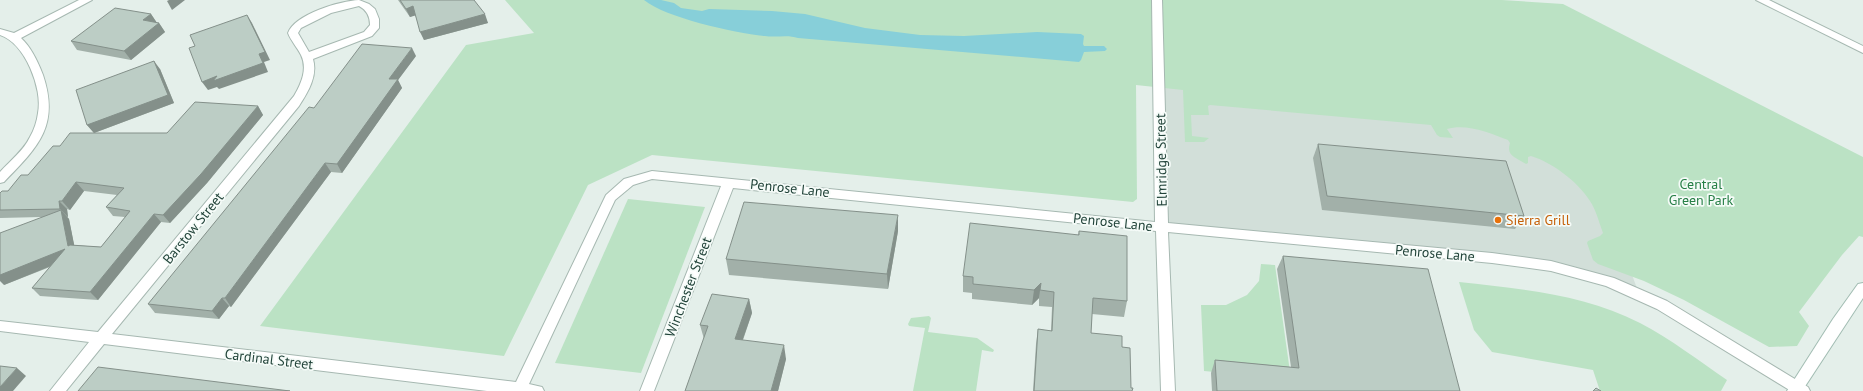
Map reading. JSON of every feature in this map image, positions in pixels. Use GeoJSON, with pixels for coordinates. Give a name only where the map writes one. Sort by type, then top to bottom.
{"type":"FeatureCollection","features":[{"type":"Feature","properties":{"kind":"street"},"geometry":{"type":"LineString","coordinates":[[15,37],[87,0]]}},
{"type":"Feature","properties":{"kind":"street","name":"Elmridge Street"},"geometry":{"type":"LineString","coordinates":[[1157,0],[1162,227],[1168,391]]}},
{"type":"Feature","properties":{"kind":"street"},"geometry":{"type":"LineString","coordinates":[[1761,0],[1863,50]]}},
{"type":"Feature","properties":{"kind":"street"},"geometry":{"type":"LineString","coordinates":[[351,3],[360,3],[366,6],[376,20],[376,26],[368,34],[307,57],[295,40],[293,33],[296,26],[305,20],[351,3]]}},
{"type":"Feature","properties":{"kind":"street"},"geometry":{"type":"LineString","coordinates":[[0,32],[15,37],[24,47],[32,61],[42,93],[44,112],[36,137],[24,154],[0,179]]}},
{"type":"Feature","properties":{"kind":"street","name":"Barstow Street"},"geometry":{"type":"LineString","coordinates":[[57,391],[295,103],[305,88],[308,74],[307,57]]}},
{"type":"Feature","properties":{"kind":"street","name":"Penrose Lane"},"geometry":{"type":"LineString","coordinates":[[520,389],[610,198],[616,190],[627,182],[637,177],[652,175],[1162,227],[1492,258],[1551,266],[1585,274],[1630,289],[1662,304],[1798,390]]}},
{"type":"Feature","properties":{"kind":"street","name":"Winchester Street"},"geometry":{"type":"LineString","coordinates":[[647,391],[729,182]]}},
{"type":"Feature","properties":{"kind":"street"},"geometry":{"type":"LineString","coordinates":[[1798,390],[1863,288]]}},
{"type":"Feature","properties":{"kind":"street","name":"Cardinal Street"},"geometry":{"type":"LineString","coordinates":[[0,326],[407,377],[537,391]]}},
{"type":"Feature","properties":{"kind":"shaded area"},"geometry":{"type":"Polygon","coordinates":[[[1161,86],[1494,117],[1596,178],[1638,291],[1581,271],[1167,224],[1161,86]]]}},
{"type":"Feature","properties":{"kind":"green space","name":"Central Green Park"},"geometry":{"type":"Polygon","coordinates":[[[505,0],[1502,0],[1563,4],[1863,157],[1863,237],[1859,236],[1842,255],[1799,312],[1809,326],[1797,346],[1769,347],[1684,300],[1644,281],[1598,264],[1593,260],[1587,243],[1603,233],[1596,212],[1585,194],[1564,174],[1548,163],[1531,156],[1528,157],[1528,163],[1526,164],[1512,156],[1509,151],[1510,143],[1508,140],[1486,132],[1462,127],[1447,129],[1453,138],[1440,137],[1431,125],[1210,105],[1208,106],[1209,115],[1191,115],[1192,136],[1209,138],[1204,142],[1185,142],[1183,90],[1136,85],[1137,199],[1133,202],[652,155],[588,185],[504,356],[260,326],[466,45],[534,33],[505,0]]]}},
{"type":"Feature","properties":{"kind":"green space"},"geometry":{"type":"Polygon","coordinates":[[[628,199],[705,207],[641,373],[555,363],[628,199]]]}},
{"type":"Feature","properties":{"kind":"green space"},"geometry":{"type":"Polygon","coordinates":[[[1261,264],[1275,265],[1291,379],[1204,371],[1201,305],[1226,305],[1247,295],[1259,281],[1261,264]]]}},
{"type":"Feature","properties":{"kind":"green space"},"geometry":{"type":"Polygon","coordinates":[[[1459,282],[1552,294],[1597,305],[1619,313],[1663,336],[1727,380],[1721,391],[1600,391],[1593,370],[1492,352],[1474,330],[1459,282]]]}},
{"type":"Feature","properties":{"kind":"green space"},"geometry":{"type":"Polygon","coordinates":[[[929,316],[931,318],[928,332],[977,338],[994,350],[993,352],[982,350],[976,391],[913,391],[925,328],[909,326],[908,324],[911,318],[929,316]]]}},
{"type":"Feature","properties":{"kind":"water"},"geometry":{"type":"Polygon","coordinates":[[[644,0],[661,0],[674,3],[681,8],[702,11],[709,9],[772,11],[805,14],[865,28],[920,35],[964,36],[1037,32],[1081,34],[1084,36],[1084,46],[1104,46],[1107,49],[1105,51],[1084,52],[1079,62],[798,38],[790,36],[769,36],[737,32],[684,19],[654,7],[644,0]]]}},
{"type":"Feature","properties":{"kind":"building"},"geometry":{"type":"Polygon","coordinates":[[[400,0],[474,0],[485,14],[420,32],[413,6],[406,9],[400,0]]]}},
{"type":"Feature","properties":{"kind":"building"},"geometry":{"type":"Polygon","coordinates":[[[115,8],[151,14],[143,20],[159,23],[124,51],[71,41],[115,8]]]}},
{"type":"Feature","properties":{"kind":"building"},"geometry":{"type":"Polygon","coordinates":[[[247,15],[265,52],[259,54],[263,63],[213,81],[217,76],[202,82],[189,48],[195,46],[190,35],[247,15]]]}},
{"type":"Feature","properties":{"kind":"building"},"geometry":{"type":"Polygon","coordinates":[[[362,44],[412,48],[389,79],[398,79],[337,164],[325,163],[225,298],[222,298],[212,311],[148,304],[309,107],[314,108],[362,44]]]}},
{"type":"Feature","properties":{"kind":"building"},"geometry":{"type":"Polygon","coordinates":[[[154,61],[168,95],[87,125],[76,90],[154,61]]]}},
{"type":"Feature","properties":{"kind":"building"},"geometry":{"type":"Polygon","coordinates":[[[195,102],[258,106],[201,174],[163,215],[154,214],[90,292],[32,288],[65,249],[0,275],[0,233],[61,210],[68,246],[101,247],[130,211],[106,207],[124,188],[76,182],[62,201],[59,201],[60,209],[0,210],[0,193],[2,191],[8,191],[21,175],[28,175],[53,146],[60,146],[70,133],[167,133],[195,102]]]}},
{"type":"Feature","properties":{"kind":"building"},"geometry":{"type":"Polygon","coordinates":[[[1318,144],[1506,161],[1524,216],[1327,196],[1318,144]]]}},
{"type":"Feature","properties":{"kind":"building"},"geometry":{"type":"Polygon","coordinates":[[[744,202],[898,215],[887,274],[726,259],[744,202]]]}},
{"type":"Feature","properties":{"kind":"building"},"geometry":{"type":"Polygon","coordinates":[[[970,223],[1079,235],[1079,231],[1127,236],[1127,301],[1093,298],[1091,333],[1122,336],[1122,347],[1130,348],[1132,391],[1034,391],[1038,329],[1052,331],[1054,292],[1040,290],[1041,283],[1034,290],[973,284],[973,277],[963,276],[970,223]]]}},
{"type":"Feature","properties":{"kind":"building"},"geometry":{"type":"Polygon","coordinates":[[[1283,256],[1428,269],[1460,391],[1217,391],[1215,360],[1299,368],[1283,256]]]}},
{"type":"Feature","properties":{"kind":"building"},"geometry":{"type":"Polygon","coordinates":[[[712,294],[749,299],[735,339],[784,345],[771,391],[685,391],[708,326],[700,325],[712,294]]]}},
{"type":"Feature","properties":{"kind":"building"},"geometry":{"type":"Polygon","coordinates":[[[0,366],[17,368],[0,387],[0,366]]]}},
{"type":"Feature","properties":{"kind":"building"},"geometry":{"type":"Polygon","coordinates":[[[98,367],[290,391],[78,391],[98,367]]]}},
{"type":"Feature","properties":{"kind":"building"},"geometry":{"type":"Polygon","coordinates":[[[1596,388],[1601,391],[1593,391],[1596,388]]]}},
{"type":"Feature","properties":{"kind":"place","name":"Sierra Grill"},"geometry":{"type":"Point","coordinates":[1498,220]}}]}
